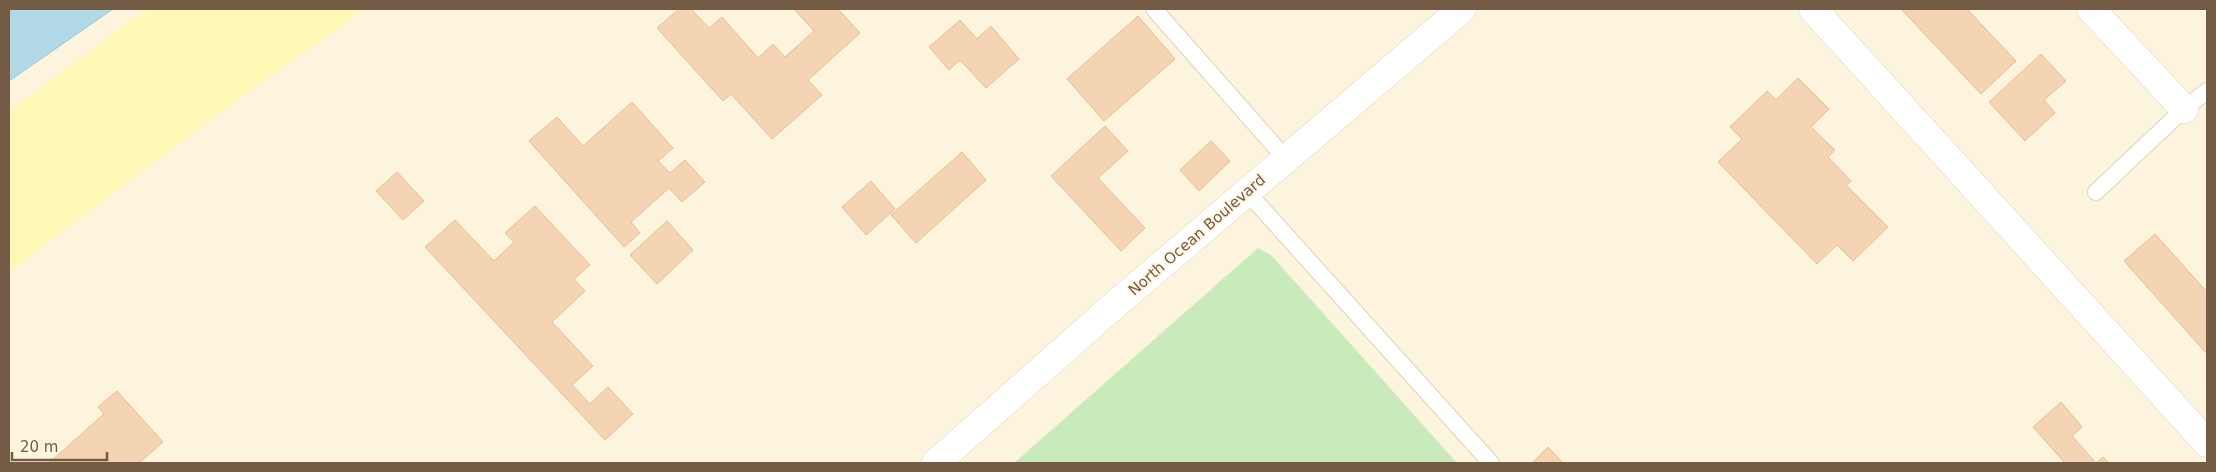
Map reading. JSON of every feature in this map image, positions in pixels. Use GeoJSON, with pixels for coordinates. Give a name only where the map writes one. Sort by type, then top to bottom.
{"type":"FeatureCollection","features":[{"type":"Feature","properties":{"kind":"street","name":"North Ocean Boulevard"},"geometry":{"type":"LineString","coordinates":[[936,463],[1247,192],[1462,9]]}},
{"type":"Feature","properties":{"kind":"street"},"geometry":{"type":"LineString","coordinates":[[1813,9],[2207,443]]}},
{"type":"Feature","properties":{"kind":"street"},"geometry":{"type":"LineString","coordinates":[[2091,9],[2184,109]]}},
{"type":"Feature","properties":{"kind":"lane"},"geometry":{"type":"LineString","coordinates":[[1154,9],[1286,159]]}},
{"type":"Feature","properties":{"kind":"lane"},"geometry":{"type":"LineString","coordinates":[[2096,192],[2184,109],[2207,91]]}},
{"type":"Feature","properties":{"kind":"lane"},"geometry":{"type":"LineString","coordinates":[[1247,192],[1491,463]]}},
{"type":"Feature","properties":{"kind":"green space"},"geometry":{"type":"Polygon","coordinates":[[[1258,248],[1272,256],[1457,463],[1014,463],[1258,248]]]}},
{"type":"Feature","properties":{"kind":"sand"},"geometry":{"type":"Polygon","coordinates":[[[147,9],[366,9],[247,93],[9,272],[9,111],[147,9]]]}},
{"type":"Feature","properties":{"kind":"water"},"geometry":{"type":"Polygon","coordinates":[[[9,9],[113,9],[9,81],[9,9]]]}},
{"type":"Feature","properties":{"kind":"building"},"geometry":{"type":"Polygon","coordinates":[[[679,9],[691,9],[709,28],[722,17],[758,58],[773,44],[785,57],[814,31],[794,9],[838,9],[860,33],[808,80],[822,95],[772,139],[731,94],[723,101],[657,28],[679,9]]]}},
{"type":"Feature","properties":{"kind":"building"},"geometry":{"type":"Polygon","coordinates":[[[1901,9],[1967,9],[2016,61],[1981,94],[1901,9]]]}},
{"type":"Feature","properties":{"kind":"building"},"geometry":{"type":"Polygon","coordinates":[[[1138,16],[1175,59],[1104,121],[1067,79],[1138,16]]]}},
{"type":"Feature","properties":{"kind":"building"},"geometry":{"type":"Polygon","coordinates":[[[960,20],[977,39],[991,26],[1019,59],[986,88],[960,60],[949,70],[929,47],[960,20]]]}},
{"type":"Feature","properties":{"kind":"building"},"geometry":{"type":"Polygon","coordinates":[[[2041,54],[2066,81],[2044,100],[2055,113],[2025,141],[1989,102],[2041,54]]]}},
{"type":"Feature","properties":{"kind":"building"},"geometry":{"type":"Polygon","coordinates":[[[1798,78],[1829,109],[1811,127],[1835,150],[1828,157],[1851,181],[1846,185],[1888,227],[1853,261],[1837,245],[1817,264],[1718,162],[1742,139],[1730,127],[1767,91],[1776,100],[1798,78]]]}},
{"type":"Feature","properties":{"kind":"building"},"geometry":{"type":"Polygon","coordinates":[[[632,102],[673,148],[658,161],[670,173],[685,160],[705,182],[682,202],[669,188],[631,222],[640,233],[624,247],[529,141],[557,117],[583,146],[632,102]]]}},
{"type":"Feature","properties":{"kind":"building"},"geometry":{"type":"Polygon","coordinates":[[[1105,126],[1128,151],[1098,178],[1145,228],[1121,251],[1051,176],[1105,126]]]}},
{"type":"Feature","properties":{"kind":"building"},"geometry":{"type":"Polygon","coordinates":[[[1211,141],[1230,161],[1199,191],[1180,170],[1211,141]]]}},
{"type":"Feature","properties":{"kind":"building"},"geometry":{"type":"Polygon","coordinates":[[[962,152],[986,180],[916,243],[891,215],[962,152]]]}},
{"type":"Feature","properties":{"kind":"building"},"geometry":{"type":"Polygon","coordinates":[[[397,172],[424,201],[403,220],[376,191],[397,172]]]}},
{"type":"Feature","properties":{"kind":"building"},"geometry":{"type":"Polygon","coordinates":[[[871,181],[895,209],[866,235],[842,207],[871,181]]]}},
{"type":"Feature","properties":{"kind":"building"},"geometry":{"type":"Polygon","coordinates":[[[535,206],[590,265],[574,279],[585,291],[552,322],[593,366],[572,385],[590,404],[608,387],[633,414],[605,440],[425,247],[455,220],[494,261],[514,242],[505,233],[535,206]]]}},
{"type":"Feature","properties":{"kind":"building"},"geometry":{"type":"Polygon","coordinates":[[[667,221],[693,250],[657,284],[630,255],[667,221]]]}},
{"type":"Feature","properties":{"kind":"building"},"geometry":{"type":"Polygon","coordinates":[[[2155,234],[2207,292],[2207,354],[2124,261],[2155,234]]]}},
{"type":"Feature","properties":{"kind":"building"},"geometry":{"type":"Polygon","coordinates":[[[117,391],[163,442],[139,463],[50,462],[104,414],[98,407],[117,391]]]}},
{"type":"Feature","properties":{"kind":"building"},"geometry":{"type":"Polygon","coordinates":[[[2061,402],[2082,427],[2072,436],[2096,463],[2065,463],[2033,427],[2061,402]]]}},
{"type":"Feature","properties":{"kind":"building"},"geometry":{"type":"Polygon","coordinates":[[[1548,447],[1563,463],[1532,463],[1548,447]]]}},
{"type":"Feature","properties":{"kind":"building"},"geometry":{"type":"Polygon","coordinates":[[[2103,457],[2109,463],[2096,463],[2103,457]]]}}]}
